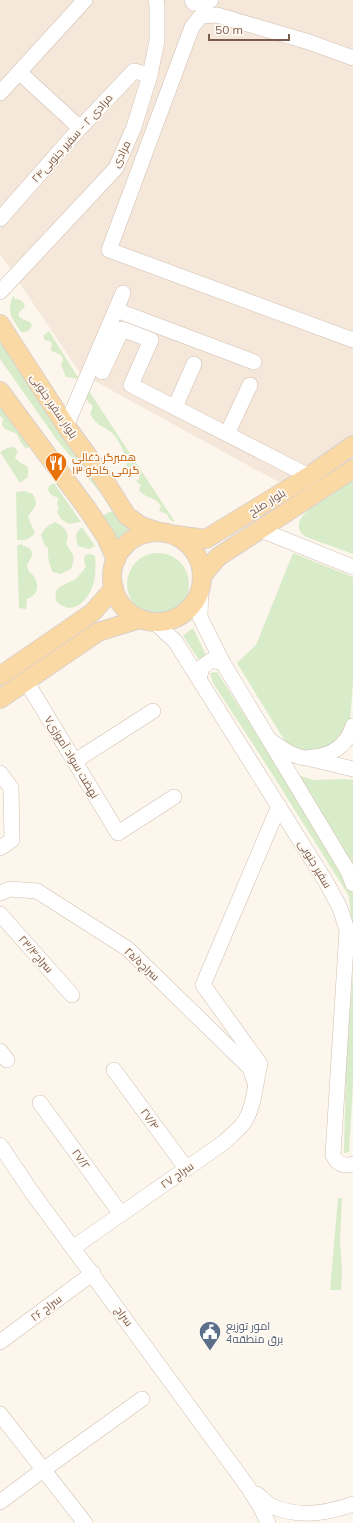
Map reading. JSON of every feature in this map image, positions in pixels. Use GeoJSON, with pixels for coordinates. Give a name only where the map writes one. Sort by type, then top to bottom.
{"type":"FeatureCollection","features":[{"type":"Feature","properties":{"kind":"main road","name":"بلوار سفیر جنوبی"},"geometry":{"type":"LineString","coordinates":[[0,324],[66,426],[96,467],[111,493],[127,516],[141,526],[168,534]]}},
{"type":"Feature","properties":{"kind":"main road"},"geometry":{"type":"LineString","coordinates":[[0,391],[106,536],[116,560]]}},
{"type":"Feature","properties":{"kind":"main road","name":"بلوار صلح"},"geometry":{"type":"LineString","coordinates":[[168,534],[206,539],[309,476],[353,445]]}},
{"type":"Feature","properties":{"kind":"main road","name":"بلوار صلح"},"geometry":{"type":"LineString","coordinates":[[202,580],[218,557],[353,469]]}},
{"type":"Feature","properties":{"kind":"main road"},"geometry":{"type":"LineString","coordinates":[[88,510],[98,508],[106,503],[111,493]]}},
{"type":"Feature","properties":{"kind":"main road"},"geometry":{"type":"LineString","coordinates":[[0,699],[98,632],[147,620],[168,621],[181,615],[192,606],[199,594],[202,580],[201,566],[196,553],[186,542],[168,534],[147,533],[134,539],[123,548],[116,560],[113,574],[114,588],[119,600],[128,611],[147,620]]}},
{"type":"Feature","properties":{"kind":"main road"},"geometry":{"type":"LineString","coordinates":[[0,676],[92,614],[114,588]]}},
{"type":"Feature","properties":{"kind":"main road"},"geometry":{"type":"LineString","coordinates":[[60,636],[66,638],[70,643],[69,652]]}},
{"type":"Feature","properties":{"kind":"street"},"geometry":{"type":"LineString","coordinates":[[0,93],[85,0]]}},
{"type":"Feature","properties":{"kind":"street","name":"مرادی"},"geometry":{"type":"LineString","coordinates":[[0,292],[116,168],[134,127],[150,75],[157,41],[156,0]]}},
{"type":"Feature","properties":{"kind":"street"},"geometry":{"type":"LineString","coordinates":[[192,0],[194,3],[212,0]]}},
{"type":"Feature","properties":{"kind":"street"},"geometry":{"type":"LineString","coordinates":[[353,58],[309,42],[217,15],[201,16],[192,27],[109,250],[353,340]]}},
{"type":"Feature","properties":{"kind":"street","name":"مرادی ۲ - سفیر جنوبی۲۴"},"geometry":{"type":"LineString","coordinates":[[0,219],[80,128],[134,71],[150,75]]}},
{"type":"Feature","properties":{"kind":"street"},"geometry":{"type":"LineString","coordinates":[[19,72],[80,128]]}},
{"type":"Feature","properties":{"kind":"street"},"geometry":{"type":"LineString","coordinates":[[66,426],[124,293]]}},
{"type":"Feature","properties":{"kind":"street"},"geometry":{"type":"LineString","coordinates":[[116,310],[254,362]]}},
{"type":"Feature","properties":{"kind":"street"},"geometry":{"type":"LineString","coordinates":[[102,372],[122,329],[151,340],[131,385],[309,476]]}},
{"type":"Feature","properties":{"kind":"street"},"geometry":{"type":"LineString","coordinates":[[175,407],[194,364]]}},
{"type":"Feature","properties":{"kind":"street"},"geometry":{"type":"LineString","coordinates":[[227,434],[250,385]]}},
{"type":"Feature","properties":{"kind":"street"},"geometry":{"type":"LineString","coordinates":[[261,530],[353,567]]}},
{"type":"Feature","properties":{"kind":"street"},"geometry":{"type":"LineString","coordinates":[[202,580],[200,617],[223,663],[348,871],[353,884]]}},
{"type":"Feature","properties":{"kind":"street","name":"سفیر جنوبی"},"geometry":{"type":"LineString","coordinates":[[147,620],[175,641],[326,882],[340,908],[347,930],[332,1148],[335,1160],[340,1164],[347,1166],[353,1164]]}},
{"type":"Feature","properties":{"kind":"street"},"geometry":{"type":"LineString","coordinates":[[199,679],[202,667],[212,660],[223,663]]}},
{"type":"Feature","properties":{"kind":"street","name":"نهضت سواد آموزی۷"},"geometry":{"type":"LineString","coordinates":[[26,681],[118,833],[174,797]]}},
{"type":"Feature","properties":{"kind":"street"},"geometry":{"type":"LineString","coordinates":[[75,761],[153,711]]}},
{"type":"Feature","properties":{"kind":"street"},"geometry":{"type":"LineString","coordinates":[[305,758],[323,756],[336,751],[350,735],[353,726]]}},
{"type":"Feature","properties":{"kind":"street"},"geometry":{"type":"LineString","coordinates":[[268,740],[289,753],[353,769]]}},
{"type":"Feature","properties":{"kind":"street"},"geometry":{"type":"LineString","coordinates":[[0,773],[11,788],[12,840],[0,848]]}},
{"type":"Feature","properties":{"kind":"street","name":"۲۷ سراج"},"geometry":{"type":"LineString","coordinates":[[74,1247],[223,1143],[244,1122],[253,1102],[255,1083],[260,1064],[203,986],[279,806]]}},
{"type":"Feature","properties":{"kind":"street","name":"سراج۲۵/۵"},"geometry":{"type":"LineString","coordinates":[[0,893],[10,889],[37,890],[128,949],[250,1068],[255,1083]]}},
{"type":"Feature","properties":{"kind":"street","name":"سراج۲۳/۴"},"geometry":{"type":"LineString","coordinates":[[0,914],[72,995]]}},
{"type":"Feature","properties":{"kind":"street","name":"۲۷/۴"},"geometry":{"type":"LineString","coordinates":[[114,1070],[186,1168]]}},
{"type":"Feature","properties":{"kind":"street","name":"۲۷/۲"},"geometry":{"type":"LineString","coordinates":[[40,1103],[121,1214]]}},
{"type":"Feature","properties":{"kind":"street","name":"سراج"},"geometry":{"type":"LineString","coordinates":[[0,1145],[31,1191],[74,1247],[248,1487]]}},
{"type":"Feature","properties":{"kind":"street","name":"سراج ۲۶"},"geometry":{"type":"LineString","coordinates":[[0,1342],[93,1273]]}},
{"type":"Feature","properties":{"kind":"street"},"geometry":{"type":"LineString","coordinates":[[0,1502],[142,1399]]}},
{"type":"Feature","properties":{"kind":"street"},"geometry":{"type":"LineString","coordinates":[[0,1414],[85,1523]]}},
{"type":"Feature","properties":{"kind":"street"},"geometry":{"type":"LineString","coordinates":[[248,1487],[273,1507],[294,1513],[313,1514],[338,1509],[353,1504]]}},
{"type":"Feature","properties":{"kind":"street"},"geometry":{"type":"LineString","coordinates":[[248,1487],[268,1523]]}},
{"type":"Feature","properties":{"kind":"shaded area"},"geometry":{"type":"Polygon","coordinates":[[[0,0],[353,0],[353,523],[80,373],[0,254],[0,0]]]}},
{"type":"Feature","properties":{"kind":"green space"},"geometry":{"type":"Polygon","coordinates":[[[13,296],[15,299],[22,301],[25,306],[19,315],[32,325],[27,332],[21,332],[11,315],[10,307],[13,296]]]}},
{"type":"Feature","properties":{"kind":"green space"},"geometry":{"type":"Polygon","coordinates":[[[49,331],[79,379],[66,377],[61,365],[63,359],[61,355],[52,351],[50,348],[52,346],[51,342],[45,340],[43,336],[49,331]]]}},
{"type":"Feature","properties":{"kind":"green space"},"geometry":{"type":"Polygon","coordinates":[[[0,342],[104,490],[102,495],[57,440],[0,359],[0,342]]]}},
{"type":"Feature","properties":{"kind":"green space"},"geometry":{"type":"Polygon","coordinates":[[[89,391],[175,522],[170,520],[167,514],[159,511],[161,506],[159,503],[139,490],[141,485],[136,481],[139,479],[140,474],[137,469],[133,468],[128,471],[124,453],[117,439],[111,432],[96,422],[92,417],[90,413],[92,410],[92,405],[86,398],[89,391]]]}},
{"type":"Feature","properties":{"kind":"green space"},"geometry":{"type":"Polygon","coordinates":[[[0,400],[30,446],[26,449],[17,434],[5,429],[2,425],[3,419],[0,416],[0,400]]]}},
{"type":"Feature","properties":{"kind":"green space"},"geometry":{"type":"Polygon","coordinates":[[[14,447],[18,452],[15,457],[18,461],[28,467],[28,477],[20,483],[0,452],[7,448],[14,447]]]}},
{"type":"Feature","properties":{"kind":"green space"},"geometry":{"type":"Polygon","coordinates":[[[353,481],[353,554],[306,537],[299,530],[300,522],[305,513],[314,505],[353,481]]]}},
{"type":"Feature","properties":{"kind":"green space"},"geometry":{"type":"Polygon","coordinates":[[[54,483],[81,522],[69,524],[62,520],[57,512],[59,506],[57,505],[58,498],[51,495],[48,490],[49,486],[54,483]]]}},
{"type":"Feature","properties":{"kind":"green space"},"geometry":{"type":"Polygon","coordinates":[[[24,491],[33,494],[36,501],[34,508],[28,517],[35,533],[27,539],[17,540],[16,492],[24,491]]]}},
{"type":"Feature","properties":{"kind":"green space"},"geometry":{"type":"Polygon","coordinates":[[[112,511],[132,535],[121,545],[103,515],[112,511]]]}},
{"type":"Feature","properties":{"kind":"green space"},"geometry":{"type":"Polygon","coordinates":[[[55,522],[66,530],[68,536],[66,543],[74,557],[71,569],[60,574],[53,572],[51,569],[48,547],[45,546],[41,535],[50,524],[55,522]]]}},
{"type":"Feature","properties":{"kind":"green space"},"geometry":{"type":"Polygon","coordinates":[[[82,527],[95,546],[89,549],[78,546],[76,540],[76,535],[82,527]]]}},
{"type":"Feature","properties":{"kind":"green space"},"geometry":{"type":"Polygon","coordinates":[[[20,544],[29,548],[32,552],[32,556],[27,565],[29,572],[34,576],[37,582],[37,590],[33,596],[27,599],[26,609],[19,608],[17,546],[20,544]]]}},
{"type":"Feature","properties":{"kind":"green space"},"geometry":{"type":"Polygon","coordinates":[[[152,553],[164,553],[180,562],[187,572],[189,584],[187,596],[180,606],[164,615],[152,615],[141,610],[132,601],[127,590],[127,578],[132,567],[141,558],[152,553]]]}},
{"type":"Feature","properties":{"kind":"green space"},"geometry":{"type":"Polygon","coordinates":[[[293,553],[353,577],[353,682],[350,725],[330,748],[305,752],[286,743],[237,663],[256,645],[293,553]]]}},
{"type":"Feature","properties":{"kind":"green space"},"geometry":{"type":"Polygon","coordinates":[[[91,554],[95,556],[95,574],[92,588],[88,596],[79,605],[67,608],[57,602],[56,591],[61,586],[76,579],[86,567],[84,561],[85,555],[91,554]]]}},
{"type":"Feature","properties":{"kind":"green space"},"geometry":{"type":"Polygon","coordinates":[[[193,628],[206,655],[199,660],[183,636],[193,628]]]}},
{"type":"Feature","properties":{"kind":"green space"},"geometry":{"type":"Polygon","coordinates":[[[217,672],[333,853],[351,887],[353,894],[353,941],[349,896],[213,683],[210,673],[217,672]]]}},
{"type":"Feature","properties":{"kind":"green space"},"geometry":{"type":"Polygon","coordinates":[[[295,774],[313,780],[353,780],[353,872],[295,774]]]}},
{"type":"Feature","properties":{"kind":"green space"},"geometry":{"type":"Polygon","coordinates":[[[353,970],[353,1084],[349,1152],[344,1153],[346,1066],[353,970]]]}},
{"type":"Feature","properties":{"kind":"green space"},"geometry":{"type":"Polygon","coordinates":[[[338,1198],[342,1198],[340,1240],[342,1272],[341,1290],[330,1290],[338,1198]]]}},
{"type":"Feature","properties":{"kind":"place","name":"همبرگر ذغالی ۱۳۰گرمی کاکو"},"geometry":{"type":"Point","coordinates":[56,482]}},
{"type":"Feature","properties":{"kind":"place","name":"امور توزیع برق منطقه4"},"geometry":{"type":"Point","coordinates":[210,1352]}}]}
